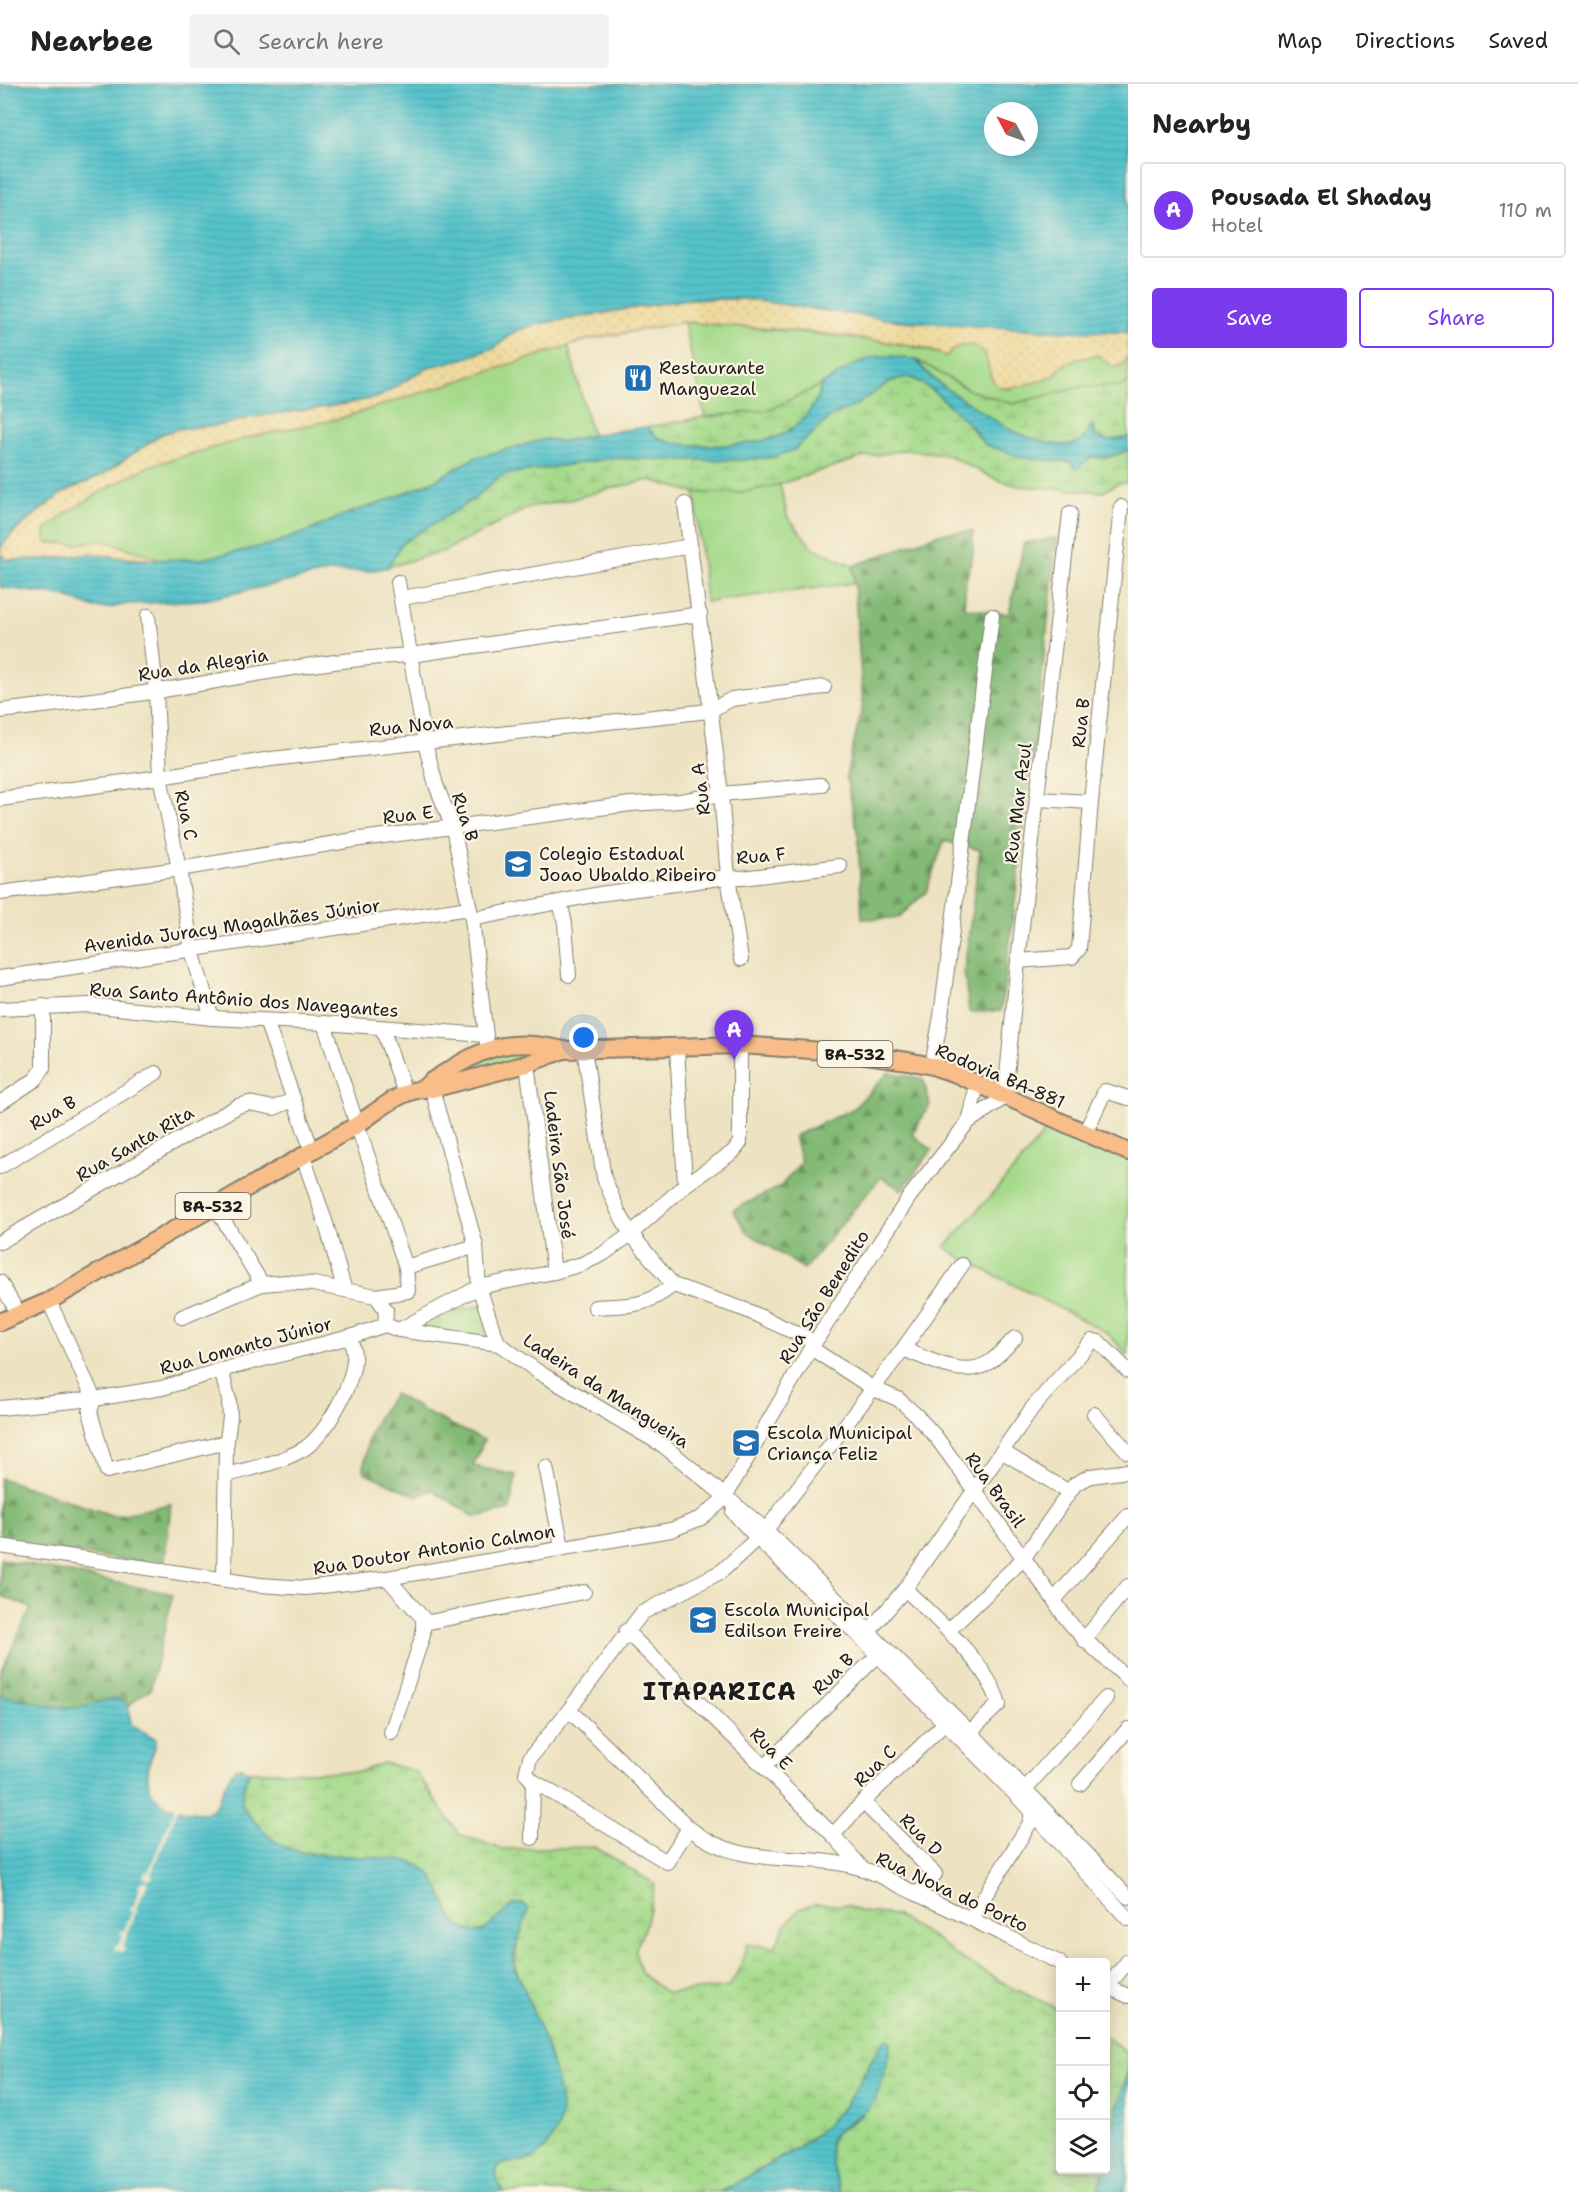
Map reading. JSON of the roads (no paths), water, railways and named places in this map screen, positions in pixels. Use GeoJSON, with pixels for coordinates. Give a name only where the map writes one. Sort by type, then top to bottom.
{"type":"FeatureCollection","features":[{"type":"Feature","properties":{"kind":"main road","name":"BA-532"},"geometry":{"type":"LineString","coordinates":[[429,1086],[486,1042],[544,1045],[564,1050]]}},
{"type":"Feature","properties":{"kind":"main road","name":"Rodovia BA-881"},"geometry":{"type":"LineString","coordinates":[[564,1050],[740,1046],[852,1053],[932,1066],[1128,1152]]}},
{"type":"Feature","properties":{"kind":"main road","name":"BA-532"},"geometry":{"type":"LineString","coordinates":[[0,1322],[49,1301],[308,1154],[405,1093],[527,1064],[564,1050]]}},
{"type":"Feature","properties":{"kind":"street","name":"Rua A"},"geometry":{"type":"LineString","coordinates":[[685,504],[721,794],[728,877],[741,959]]}},
{"type":"Feature","properties":{"kind":"street","name":"Rua B"},"geometry":{"type":"LineString","coordinates":[[1018,961],[1072,957],[1077,953],[1121,507]]}},
{"type":"Feature","properties":{"kind":"street","name":"Rua Mar Azul"},"geometry":{"type":"LineString","coordinates":[[1005,1097],[1018,961],[1070,513]]}},
{"type":"Feature","properties":{"kind":"street"},"geometry":{"type":"LineString","coordinates":[[402,598],[690,546]]}},
{"type":"Feature","properties":{"kind":"street","name":"Rua B"},"geometry":{"type":"LineString","coordinates":[[398,582],[425,743],[436,785],[453,828],[471,914],[486,1042]]}},
{"type":"Feature","properties":{"kind":"street"},"geometry":{"type":"LineString","coordinates":[[411,655],[700,614]]}},
{"type":"Feature","properties":{"kind":"street","name":"Rua C"},"geometry":{"type":"LineString","coordinates":[[148,616],[156,691],[160,777],[179,869],[192,951],[212,1018]]}},
{"type":"Feature","properties":{"kind":"street"},"geometry":{"type":"LineString","coordinates":[[932,1066],[941,1016],[992,616]]}},
{"type":"Feature","properties":{"kind":"street","name":"Rua da Alegria"},"geometry":{"type":"LineString","coordinates":[[0,711],[156,691],[311,665],[411,655]]}},
{"type":"Feature","properties":{"kind":"street","name":"Rua Nova"},"geometry":{"type":"LineString","coordinates":[[0,799],[271,759],[710,711],[732,699],[824,687]]}},
{"type":"Feature","properties":{"kind":"street","name":"Rua E"},"geometry":{"type":"LineString","coordinates":[[0,893],[179,869],[360,839],[631,804],[680,801],[721,794],[821,785]]}},
{"type":"Feature","properties":{"kind":"street"},"geometry":{"type":"LineString","coordinates":[[1037,799],[1091,802]]}},
{"type":"Feature","properties":{"kind":"street","name":"Rua F"},"geometry":{"type":"LineString","coordinates":[[471,914],[728,877],[742,878],[840,866]]}},
{"type":"Feature","properties":{"kind":"street"},"geometry":{"type":"LineString","coordinates":[[560,902],[565,923],[569,975]]}},
{"type":"Feature","properties":{"kind":"street","name":"Avenida Juracy Magalhães Júnior"},"geometry":{"type":"LineString","coordinates":[[0,978],[471,914]]}},
{"type":"Feature","properties":{"kind":"street","name":"Rua Santo Antônio dos Navegantes"},"geometry":{"type":"LineString","coordinates":[[0,1009],[89,1005],[212,1018],[382,1028],[486,1042]]}},
{"type":"Feature","properties":{"kind":"street"},"geometry":{"type":"LineString","coordinates":[[0,1103],[36,1079],[43,1069],[43,1006]]}},
{"type":"Feature","properties":{"kind":"street"},"geometry":{"type":"LineString","coordinates":[[266,1020],[293,1100],[344,1288]]}},
{"type":"Feature","properties":{"kind":"street"},"geometry":{"type":"LineString","coordinates":[[182,1317],[262,1284],[295,1282],[344,1288],[376,1296],[408,1291],[406,1267],[324,1023]]}},
{"type":"Feature","properties":{"kind":"street"},"geometry":{"type":"LineString","coordinates":[[382,1028],[405,1093]]}},
{"type":"Feature","properties":{"kind":"street"},"geometry":{"type":"LineString","coordinates":[[399,1330],[479,1287],[554,1272],[582,1264],[603,1254],[631,1234],[685,1185],[733,1152],[741,1143],[740,1046]]}},
{"type":"Feature","properties":{"kind":"street"},"geometry":{"type":"LineString","coordinates":[[677,1048],[685,1185]]}},
{"type":"Feature","properties":{"kind":"street"},"geometry":{"type":"LineString","coordinates":[[584,1049],[604,1178],[631,1234],[673,1285],[660,1296],[640,1304],[595,1307]]}},
{"type":"Feature","properties":{"kind":"street","name":"Ladeira São José"},"geometry":{"type":"LineString","coordinates":[[527,1064],[554,1272]]}},
{"type":"Feature","properties":{"kind":"street","name":"Rua B"},"geometry":{"type":"LineString","coordinates":[[0,1167],[156,1073]]}},
{"type":"Feature","properties":{"kind":"street","name":"Rua São Benedito"},"geometry":{"type":"LineString","coordinates":[[968,1122],[977,1085]]}},
{"type":"Feature","properties":{"kind":"street"},"geometry":{"type":"LineString","coordinates":[[429,1086],[476,1246],[479,1287],[499,1344]]}},
{"type":"Feature","properties":{"kind":"street"},"geometry":{"type":"LineString","coordinates":[[1085,1133],[1105,1091],[1128,1098]]}},
{"type":"Feature","properties":{"kind":"street","name":"Rua São Benedito"},"geometry":{"type":"LineString","coordinates":[[723,1497],[813,1345],[910,1196],[968,1122],[1005,1097]]}},
{"type":"Feature","properties":{"kind":"street","name":"Rua Santa Rita"},"geometry":{"type":"LineString","coordinates":[[0,1242],[238,1106],[249,1103],[274,1108],[293,1100]]}},
{"type":"Feature","properties":{"kind":"street"},"geometry":{"type":"LineString","coordinates":[[215,1206],[262,1284]]}},
{"type":"Feature","properties":{"kind":"street"},"geometry":{"type":"LineString","coordinates":[[406,1267],[476,1246]]}},
{"type":"Feature","properties":{"kind":"street"},"geometry":{"type":"LineString","coordinates":[[689,1828],[667,1862],[533,1781],[526,1774],[530,1758],[570,1710],[626,1631],[642,1613],[722,1571],[762,1534],[874,1389],[962,1265]]}},
{"type":"Feature","properties":{"kind":"street"},"geometry":{"type":"LineString","coordinates":[[0,1282],[18,1314]]}},
{"type":"Feature","properties":{"kind":"street","name":"Rua Brasil"},"geometry":{"type":"LineString","coordinates":[[673,1285],[746,1310],[813,1345],[874,1389],[898,1399],[936,1437],[974,1493],[1054,1600],[1063,1616],[1084,1640],[1125,1670]]}},
{"type":"Feature","properties":{"kind":"street"},"geometry":{"type":"LineString","coordinates":[[376,1296],[386,1310],[385,1325],[399,1330],[499,1344]]}},
{"type":"Feature","properties":{"kind":"street"},"geometry":{"type":"LineString","coordinates":[[49,1301],[94,1399],[90,1412],[107,1471],[227,1442]]}},
{"type":"Feature","properties":{"kind":"street","name":"Rua Lomanto Júnior"},"geometry":{"type":"LineString","coordinates":[[0,1408],[94,1399],[162,1388],[221,1370],[350,1337],[385,1325]]}},
{"type":"Feature","properties":{"kind":"street"},"geometry":{"type":"LineString","coordinates":[[227,1475],[276,1462],[303,1450],[317,1438],[349,1381],[354,1359],[350,1337]]}},
{"type":"Feature","properties":{"kind":"street"},"geometry":{"type":"LineString","coordinates":[[903,1349],[961,1369],[973,1368],[990,1362],[1015,1338]]}},
{"type":"Feature","properties":{"kind":"street"},"geometry":{"type":"LineString","coordinates":[[865,1635],[905,1589],[1033,1407],[1092,1341],[1099,1342],[1128,1371]]}},
{"type":"Feature","properties":{"kind":"street","name":"Ladeira da Mangueira"},"geometry":{"type":"LineString","coordinates":[[499,1344],[540,1373],[664,1446],[723,1497],[865,1635]]}},
{"type":"Feature","properties":{"kind":"street"},"geometry":{"type":"LineString","coordinates":[[221,1370],[231,1416],[227,1442],[224,1579]]}},
{"type":"Feature","properties":{"kind":"street"},"geometry":{"type":"LineString","coordinates":[[1094,1414],[1128,1452]]}},
{"type":"Feature","properties":{"kind":"street"},"geometry":{"type":"LineString","coordinates":[[1003,1452],[1069,1492]]}},
{"type":"Feature","properties":{"kind":"street"},"geometry":{"type":"LineString","coordinates":[[546,1467],[562,1547]]}},
{"type":"Feature","properties":{"kind":"street"},"geometry":{"type":"LineString","coordinates":[[948,1631],[1023,1559],[1075,1484],[1091,1476],[1128,1471]]}},
{"type":"Feature","properties":{"kind":"street","name":"Rua Doutor Antonio Calmon"},"geometry":{"type":"LineString","coordinates":[[0,1546],[224,1579],[306,1588],[387,1578],[680,1527],[701,1518],[723,1497]]}},
{"type":"Feature","properties":{"kind":"street"},"geometry":{"type":"LineString","coordinates":[[1054,1600],[1128,1516]]}},
{"type":"Feature","properties":{"kind":"street"},"geometry":{"type":"LineString","coordinates":[[387,1578],[416,1609],[424,1623],[423,1635],[391,1733]]}},
{"type":"Feature","properties":{"kind":"street"},"geometry":{"type":"LineString","coordinates":[[1084,1640],[1128,1586]]}},
{"type":"Feature","properties":{"kind":"street"},"geometry":{"type":"LineString","coordinates":[[905,1589],[948,1631],[995,1690],[999,1704],[973,1741]]}},
{"type":"Feature","properties":{"kind":"street"},"geometry":{"type":"LineString","coordinates":[[424,1623],[584,1592]]}},
{"type":"Feature","properties":{"kind":"street","name":"Rua E"},"geometry":{"type":"LineString","coordinates":[[626,1631],[837,1839],[863,1869]]}},
{"type":"Feature","properties":{"kind":"street"},"geometry":{"type":"LineString","coordinates":[[865,1635],[877,1656],[919,1689],[944,1724],[973,1741],[1125,1900],[1128,1920]]}},
{"type":"Feature","properties":{"kind":"street"},"geometry":{"type":"LineString","coordinates":[[865,1635],[1025,1789],[1035,1808],[1029,1823],[971,1918]]}},
{"type":"Feature","properties":{"kind":"street","name":"Rua B"},"geometry":{"type":"LineString","coordinates":[[764,1767],[877,1656]]}},
{"type":"Feature","properties":{"kind":"street"},"geometry":{"type":"LineString","coordinates":[[1025,1789],[1106,1698]]}},
{"type":"Feature","properties":{"kind":"street","name":"Rua Nova do Porto"},"geometry":{"type":"LineString","coordinates":[[570,1710],[689,1828],[706,1841],[733,1852],[863,1869],[971,1918],[1056,1962]]}},
{"type":"Feature","properties":{"kind":"street","name":"Rua C"},"geometry":{"type":"LineString","coordinates":[[827,1863],[837,1839],[863,1802],[944,1724]]}},
{"type":"Feature","properties":{"kind":"street"},"geometry":{"type":"LineString","coordinates":[[1080,1784],[1128,1729]]}},
{"type":"Feature","properties":{"kind":"street"},"geometry":{"type":"LineString","coordinates":[[531,1838],[533,1781]]}},
{"type":"Feature","properties":{"kind":"street","name":"Rua D"},"geometry":{"type":"LineString","coordinates":[[863,1802],[935,1874],[918,1894]]}},
{"type":"Feature","properties":{"kind":"street"},"geometry":{"type":"LineString","coordinates":[[1023,1831],[1055,1829]]}},
{"type":"Feature","properties":{"kind":"street"},"geometry":{"type":"LineString","coordinates":[[1110,1982],[1128,1961]]}},
{"type":"Feature","properties":{"kind":"street"},"geometry":{"type":"LineString","coordinates":[[1110,1989],[1128,1996]]}},
{"type":"Feature","properties":{"kind":"water"},"geometry":{"type":"Polygon","coordinates":[[[0,84],[1128,84],[1128,332],[1059,331],[901,321],[745,299],[687,299],[533,325],[514,332],[496,347],[466,358],[426,368],[379,397],[253,417],[222,425],[177,429],[160,435],[104,474],[62,493],[16,529],[0,549],[0,84]]]}},
{"type":"Feature","properties":{"kind":"water"},"geometry":{"type":"Polygon","coordinates":[[[891,356],[917,360],[930,376],[946,388],[1005,427],[1035,440],[1059,445],[1075,444],[1084,438],[1093,424],[1095,435],[1106,441],[1128,437],[1128,450],[1110,457],[1092,457],[1076,469],[1070,462],[1024,458],[984,444],[973,428],[934,391],[913,378],[906,377],[891,381],[853,407],[833,415],[794,450],[773,457],[742,460],[613,458],[501,475],[474,499],[402,543],[388,567],[370,571],[329,572],[204,600],[128,604],[110,608],[95,608],[64,596],[0,587],[0,549],[7,560],[91,554],[143,560],[201,559],[269,545],[307,532],[344,515],[386,501],[436,480],[474,458],[547,439],[560,442],[647,427],[662,440],[681,444],[729,445],[762,441],[787,432],[799,423],[813,406],[821,385],[850,367],[875,357],[891,356]]]}},
{"type":"Feature","properties":{"kind":"water"},"geometry":{"type":"Polygon","coordinates":[[[0,1695],[66,1708],[81,1707],[107,1700],[120,1700],[127,1705],[132,1725],[156,1739],[148,1778],[152,1792],[163,1803],[190,1812],[209,1811],[219,1800],[229,1776],[241,1767],[249,1772],[243,1789],[242,1802],[246,1812],[271,1838],[284,1847],[304,1853],[405,1860],[415,1864],[430,1874],[454,1920],[469,1931],[482,1932],[514,1904],[523,1904],[528,1908],[513,1959],[550,2057],[560,2095],[559,2124],[547,2147],[532,2159],[506,2163],[499,2167],[496,2175],[502,2192],[0,2192],[0,1695]]]}},
{"type":"Feature","properties":{"kind":"water"},"geometry":{"type":"Polygon","coordinates":[[[887,2039],[890,2042],[890,2049],[886,2067],[873,2102],[865,2112],[836,2132],[830,2141],[831,2160],[840,2192],[721,2192],[800,2146],[828,2124],[846,2103],[878,2049],[887,2039]]]}},
{"type":"Feature","properties":{"kind":"water"},"geometry":{"type":"Polygon","coordinates":[[[1128,2070],[1128,2179],[1124,2192],[1098,2192],[1102,2174],[1110,2174],[1111,2133],[1128,2070]]]}},
{"type":"Feature","properties":{"kind":"place","name":"Restaurante Manguezal"},"geometry":{"type":"Point","coordinates":[638,378]}},
{"type":"Feature","properties":{"kind":"place","name":"Colegio Estadual Joao Ubaldo Ribeiro"},"geometry":{"type":"Point","coordinates":[518,864]}},
{"type":"Feature","properties":{"kind":"place","name":"Pousada El Shaday"},"geometry":{"type":"Point","coordinates":[734,1060]}},
{"type":"Feature","properties":{"kind":"place","name":"Escola Municipal Criança Feliz"},"geometry":{"type":"Point","coordinates":[746,1443]}},
{"type":"Feature","properties":{"kind":"place","name":"Escola Municipal Edilson Freire"},"geometry":{"type":"Point","coordinates":[703,1620]}},
{"type":"Feature","properties":{"kind":"district","name":"ITAPARICA"},"geometry":{"type":"Point","coordinates":[720,1692]}}]}
